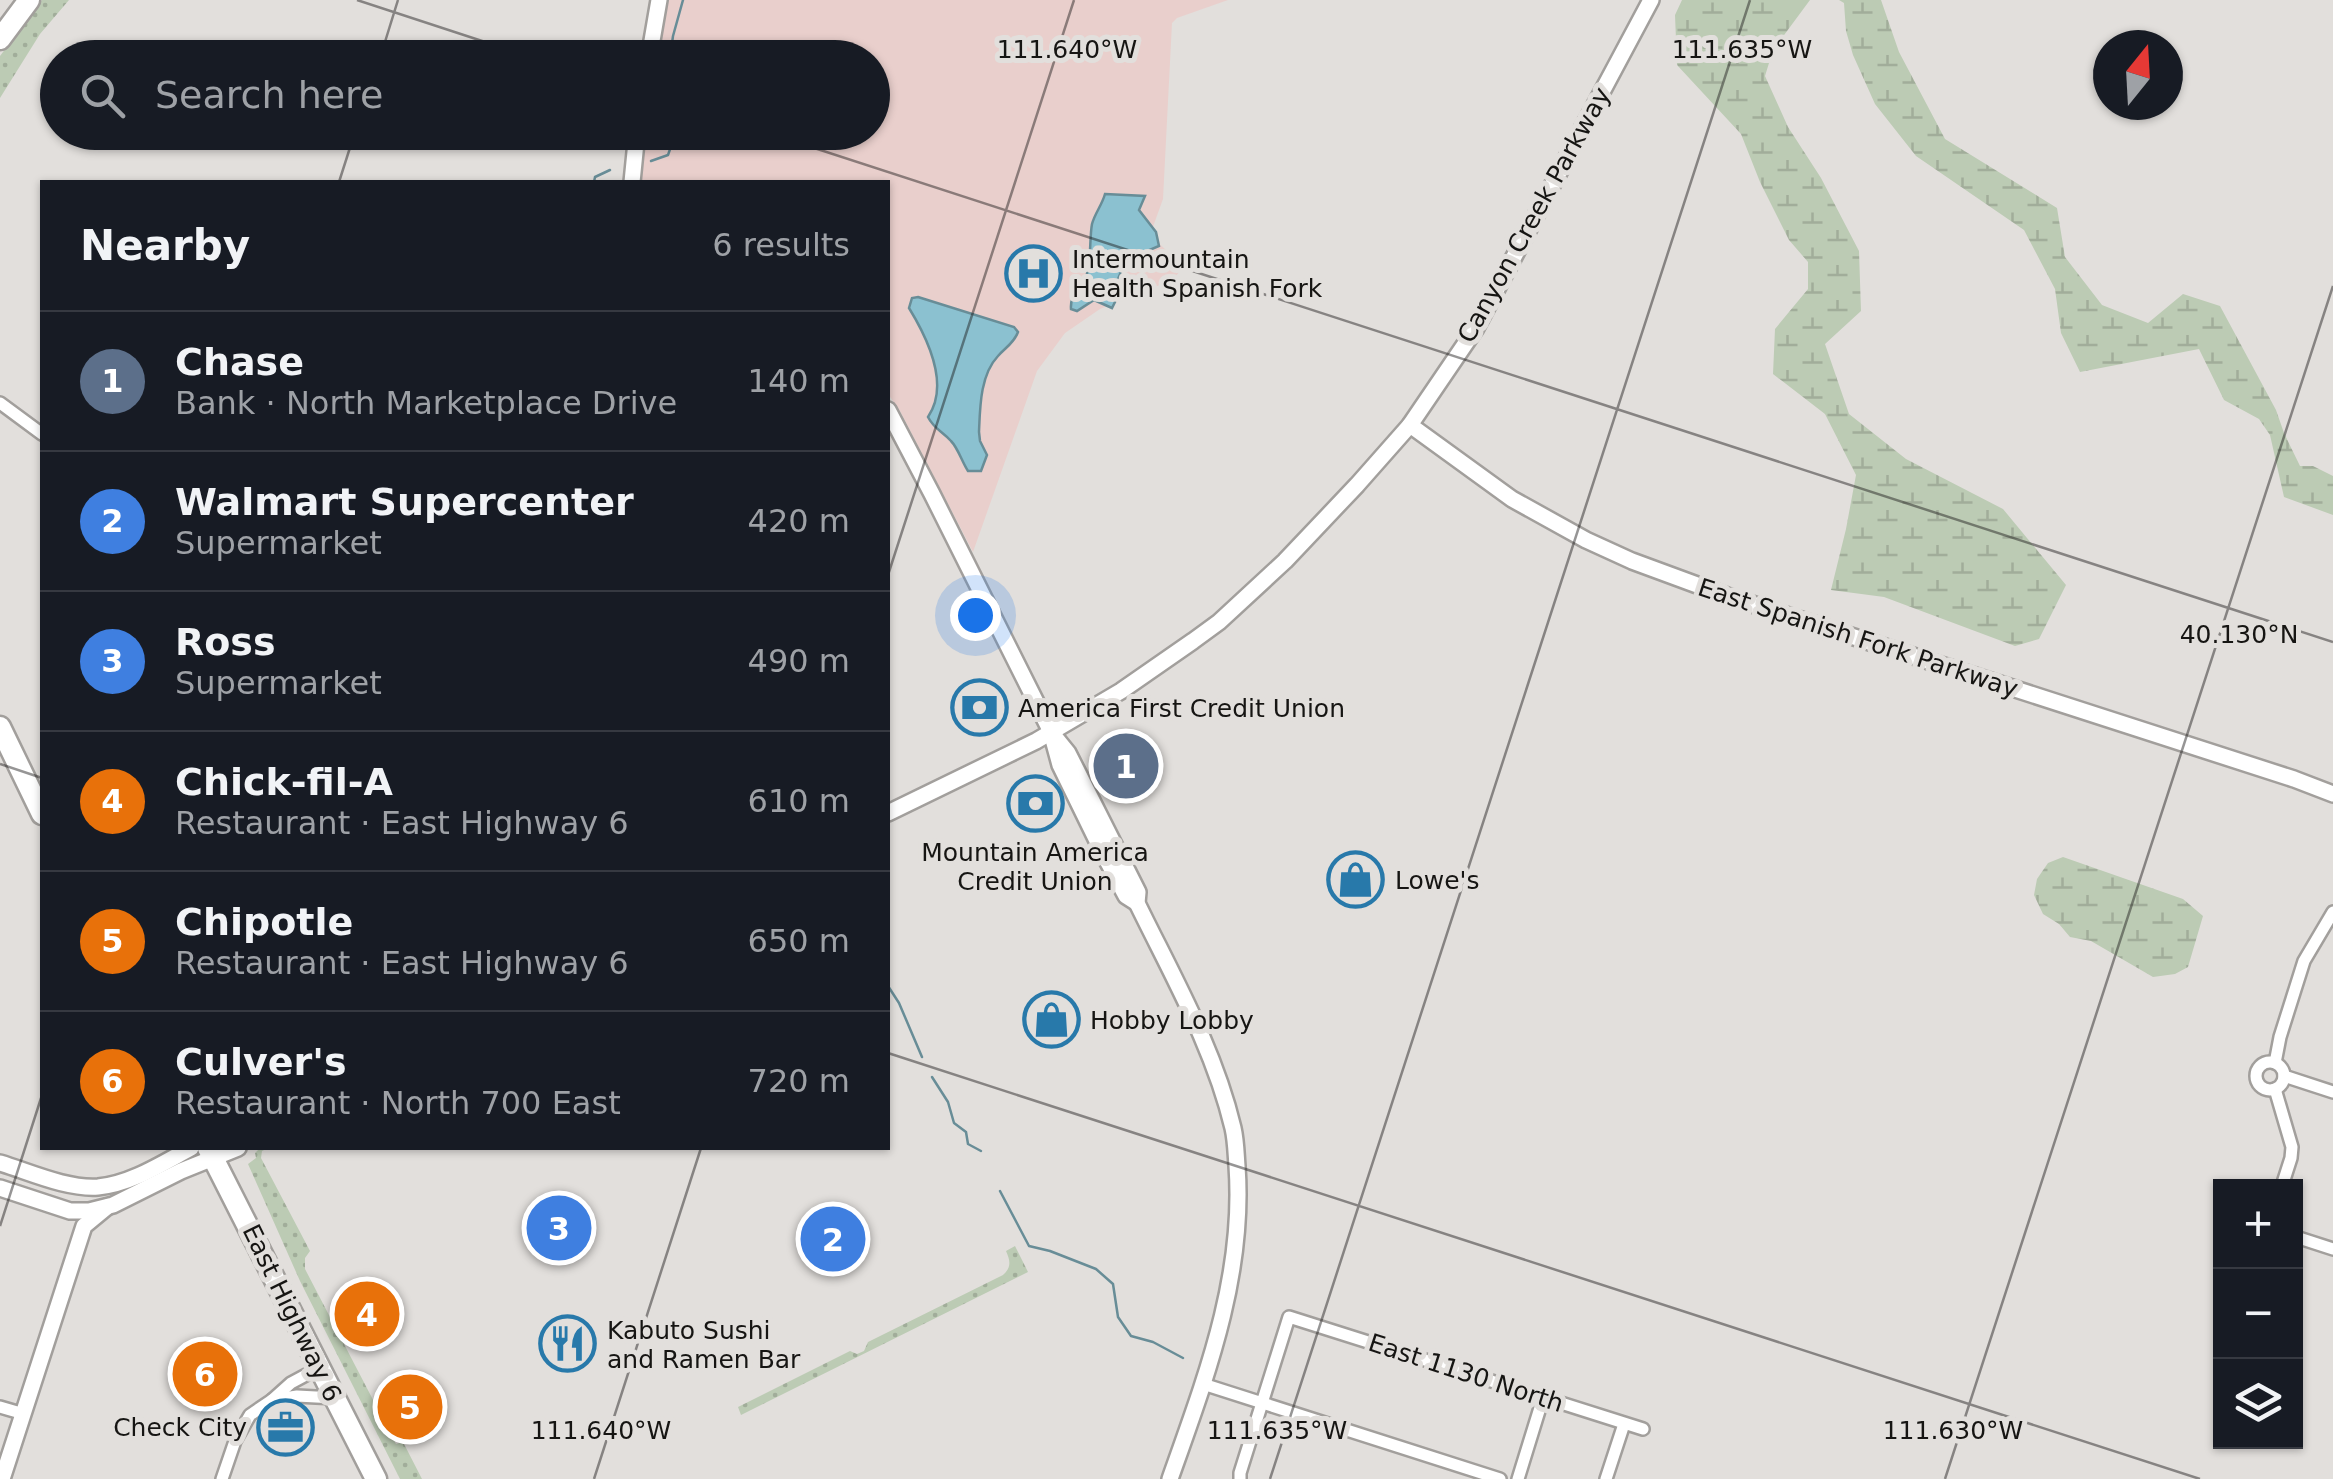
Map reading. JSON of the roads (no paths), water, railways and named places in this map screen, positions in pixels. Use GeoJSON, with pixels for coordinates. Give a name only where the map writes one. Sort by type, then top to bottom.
{"type":"FeatureCollection","features":[{"type":"Feature","properties":{"kind":"highway"},"geometry":{"type":"LineString","coordinates":[[0,39],[29,0]]}},
{"type":"Feature","properties":{"kind":"highway"},"geometry":{"type":"LineString","coordinates":[[0,727],[40,810]]}},
{"type":"Feature","properties":{"kind":"highway","name":"East Highway 6"},"geometry":{"type":"LineString","coordinates":[[211,1153],[376,1479]]}},
{"type":"Feature","properties":{"kind":"street"},"geometry":{"type":"LineString","coordinates":[[653,40],[659,0]]}},
{"type":"Feature","properties":{"kind":"street","name":"Canyon Creek Parkway"},"geometry":{"type":"LineString","coordinates":[[890,813],[1051,732],[1120,691],[1219,622],[1285,561],[1410,425],[1487,309],[1650,0]]}},
{"type":"Feature","properties":{"kind":"street"},"geometry":{"type":"LineString","coordinates":[[632,180],[635,150]]}},
{"type":"Feature","properties":{"kind":"street"},"geometry":{"type":"LineString","coordinates":[[0,403],[40,433]]}},
{"type":"Feature","properties":{"kind":"street"},"geometry":{"type":"LineString","coordinates":[[890,414],[1051,732],[1060,764],[1103,853],[1126,896],[1138,903]]}},
{"type":"Feature","properties":{"kind":"street","name":"East Spanish Fork Parkway"},"geometry":{"type":"LineString","coordinates":[[1410,425],[1512,499],[1632,561],[1727,596],[2333,794]]}},
{"type":"Feature","properties":{"kind":"street"},"geometry":{"type":"LineString","coordinates":[[1051,732],[1068,753],[1138,892],[1138,903],[1216,1070],[1234,1132],[1239,1195],[1234,1262],[1223,1320],[1170,1479]]}},
{"type":"Feature","properties":{"kind":"street"},"geometry":{"type":"LineString","coordinates":[[2275,1063],[2304,962],[2333,912]]}},
{"type":"Feature","properties":{"kind":"street"},"geometry":{"type":"LineString","coordinates":[[2275,1063],[2284,1076],[2282,1084],[2274,1089],[2262,1087],[2256,1076],[2262,1065],[2275,1063]]}},
{"type":"Feature","properties":{"kind":"street"},"geometry":{"type":"LineString","coordinates":[[2284,1076],[2333,1092]]}},
{"type":"Feature","properties":{"kind":"street"},"geometry":{"type":"LineString","coordinates":[[2274,1089],[2292,1147],[2284,1179]]}},
{"type":"Feature","properties":{"kind":"street"},"geometry":{"type":"LineString","coordinates":[[0,1163],[73,1184],[102,1186],[134,1177],[187,1150]]}},
{"type":"Feature","properties":{"kind":"street"},"geometry":{"type":"LineString","coordinates":[[2,1479],[84,1226],[106,1208],[211,1153]]}},
{"type":"Feature","properties":{"kind":"street"},"geometry":{"type":"LineString","coordinates":[[0,1188],[70,1210],[106,1208]]}},
{"type":"Feature","properties":{"kind":"street"},"geometry":{"type":"LineString","coordinates":[[70,1210],[84,1226]]}},
{"type":"Feature","properties":{"kind":"street"},"geometry":{"type":"LineString","coordinates":[[2303,1239],[2333,1249]]}},
{"type":"Feature","properties":{"kind":"street","name":"East 1130 North"},"geometry":{"type":"LineString","coordinates":[[1262,1403],[1290,1317],[1642,1430]]}},
{"type":"Feature","properties":{"kind":"street"},"geometry":{"type":"LineString","coordinates":[[222,1479],[250,1415],[291,1383],[319,1368]]}},
{"type":"Feature","properties":{"kind":"street"},"geometry":{"type":"LineString","coordinates":[[1203,1384],[1500,1479]]}},
{"type":"Feature","properties":{"kind":"street"},"geometry":{"type":"LineString","coordinates":[[272,1400],[297,1396],[334,1398]]}},
{"type":"Feature","properties":{"kind":"street"},"geometry":{"type":"LineString","coordinates":[[1518,1479],[1543,1398]]}},
{"type":"Feature","properties":{"kind":"street"},"geometry":{"type":"LineString","coordinates":[[1240,1479],[1262,1403]]}},
{"type":"Feature","properties":{"kind":"street"},"geometry":{"type":"LineString","coordinates":[[0,1406],[24,1414]]}},
{"type":"Feature","properties":{"kind":"street"},"geometry":{"type":"LineString","coordinates":[[1606,1479],[1624,1424]]}},
{"type":"Feature","properties":{"kind":"water"},"geometry":{"type":"Polygon","coordinates":[[[1105,194],[1145,196],[1139,210],[1156,232],[1159,246],[1126,260],[1112,308],[1094,300],[1077,311],[1071,309],[1072,300],[1087,275],[1092,224],[1105,194]]]}},
{"type":"Feature","properties":{"kind":"water"},"geometry":{"type":"Polygon","coordinates":[[[912,298],[1014,327],[1018,332],[992,364],[984,382],[979,432],[987,455],[981,471],[968,471],[953,444],[928,417],[937,391],[937,377],[929,348],[909,308],[912,298]]]}},
{"type":"Feature","properties":{"kind":"waterway"},"geometry":{"type":"LineString","coordinates":[[672,40],[683,0]]}},
{"type":"Feature","properties":{"kind":"waterway"},"geometry":{"type":"LineString","coordinates":[[651,161],[668,155],[670,150]]}},
{"type":"Feature","properties":{"kind":"waterway"},"geometry":{"type":"LineString","coordinates":[[594,180],[610,170]]}},
{"type":"Feature","properties":{"kind":"waterway"},"geometry":{"type":"LineString","coordinates":[[890,989],[922,1057]]}},
{"type":"Feature","properties":{"kind":"waterway"},"geometry":{"type":"LineString","coordinates":[[932,1077],[948,1102],[954,1123],[966,1132],[968,1144],[981,1151]]}},
{"type":"Feature","properties":{"kind":"waterway"},"geometry":{"type":"LineString","coordinates":[[1000,1191],[1029,1246],[1096,1269],[1113,1284],[1118,1317],[1131,1336],[1153,1342],[1183,1358]]}},
{"type":"Feature","properties":{"kind":"place","name":"Intermountain Health Spanish Fork"},"geometry":{"type":"Point","coordinates":[1033,273]}},
{"type":"Feature","properties":{"kind":"place","name":"America First Credit Union"},"geometry":{"type":"Point","coordinates":[979,708]}},
{"type":"Feature","properties":{"kind":"place","name":"Chase"},"geometry":{"type":"Point","coordinates":[1126,766]}},
{"type":"Feature","properties":{"kind":"place","name":"Mountain America Credit Union"},"geometry":{"type":"Point","coordinates":[1035,803]}},
{"type":"Feature","properties":{"kind":"place","name":"Lowe's"},"geometry":{"type":"Point","coordinates":[1356,880]}},
{"type":"Feature","properties":{"kind":"place","name":"Hobby Lobby"},"geometry":{"type":"Point","coordinates":[1051,1020]}},
{"type":"Feature","properties":{"kind":"place","name":"Ross"},"geometry":{"type":"Point","coordinates":[559,1228]}},
{"type":"Feature","properties":{"kind":"place","name":"Walmart Supercenter"},"geometry":{"type":"Point","coordinates":[833,1239]}},
{"type":"Feature","properties":{"kind":"place","name":"Chick-fil-A"},"geometry":{"type":"Point","coordinates":[367,1314]}},
{"type":"Feature","properties":{"kind":"place","name":"Kabuto Sushi and Ramen Bar"},"geometry":{"type":"Point","coordinates":[568,1344]}},
{"type":"Feature","properties":{"kind":"place","name":"Culver's"},"geometry":{"type":"Point","coordinates":[205,1374]}},
{"type":"Feature","properties":{"kind":"place","name":"Chipotle"},"geometry":{"type":"Point","coordinates":[410,1407]}},
{"type":"Feature","properties":{"kind":"place","name":"Check City"},"geometry":{"type":"Point","coordinates":[286,1427]}}]}
